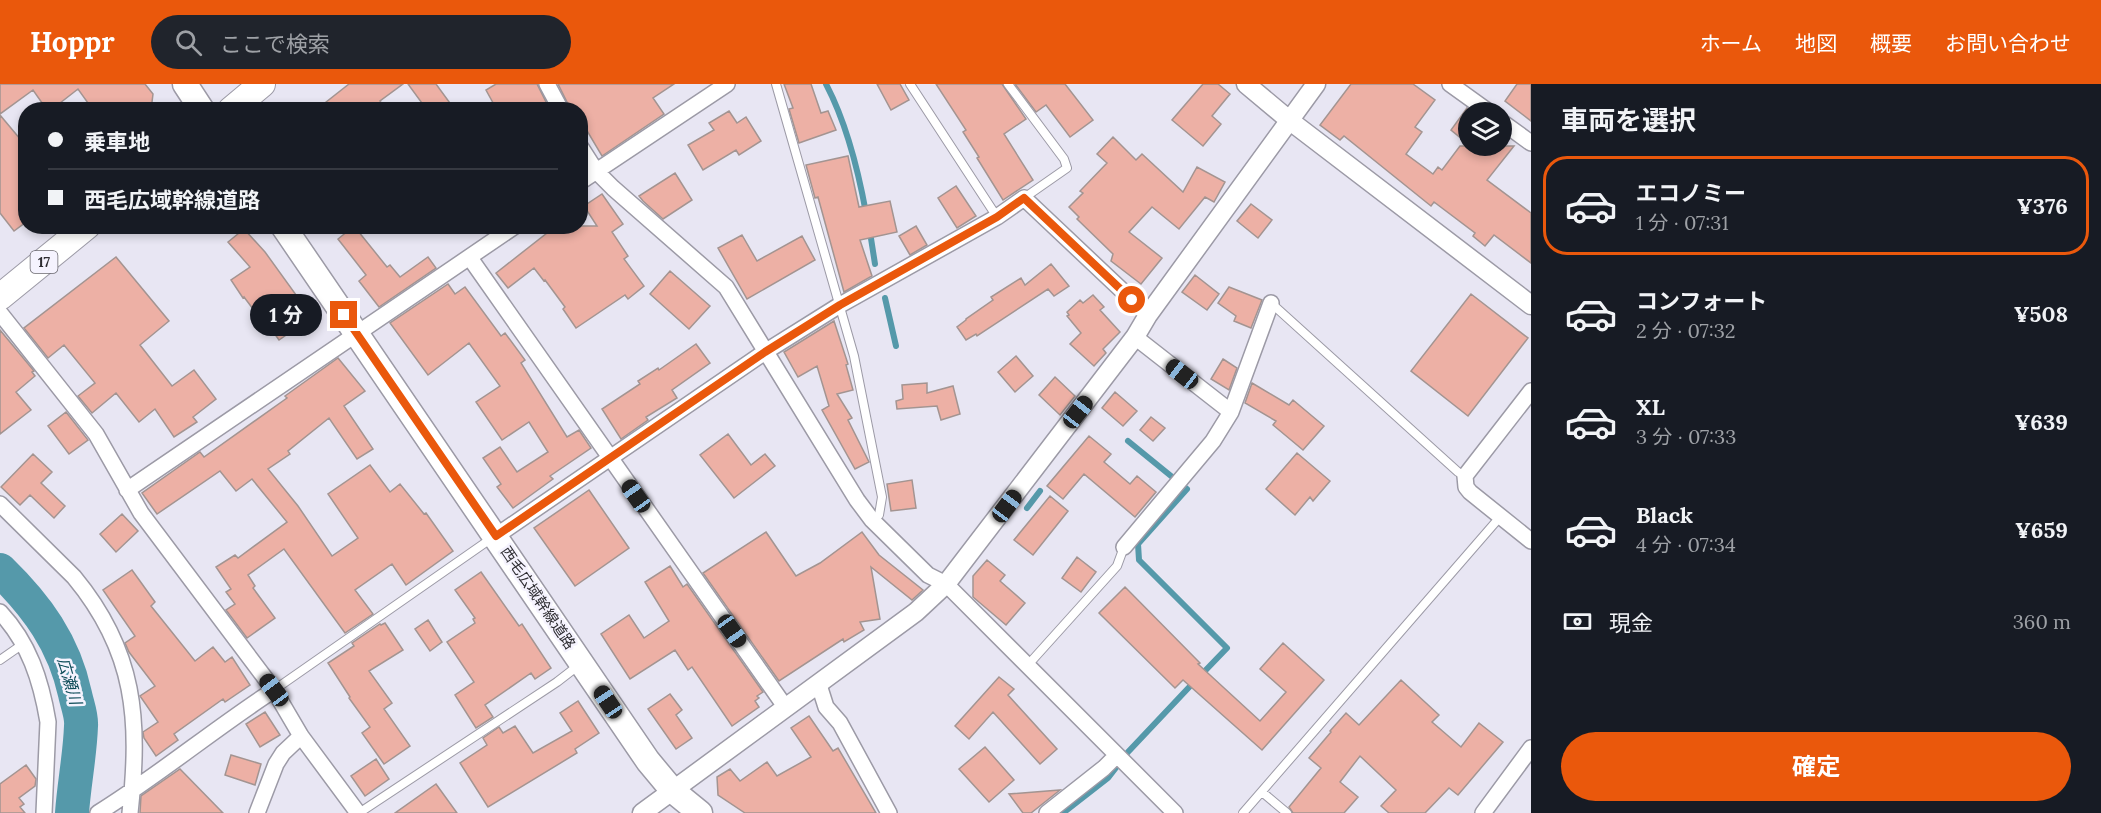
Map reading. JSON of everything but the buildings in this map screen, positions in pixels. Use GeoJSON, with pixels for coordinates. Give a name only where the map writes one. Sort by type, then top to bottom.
{"type":"FeatureCollection","features":[{"type":"Feature","properties":{"kind":"highway"},"geometry":{"type":"LineString","coordinates":[[241,102],[262,84]]}},
{"type":"Feature","properties":{"kind":"highway","name":"17"},"geometry":{"type":"LineString","coordinates":[[0,297],[77,234]]}},
{"type":"Feature","properties":{"kind":"main road"},"geometry":{"type":"LineString","coordinates":[[185,84],[197,102]]}},
{"type":"Feature","properties":{"kind":"main road","name":"西毛広域幹線道路"},"geometry":{"type":"LineString","coordinates":[[288,234],[648,761],[673,791],[700,813]]}},
{"type":"Feature","properties":{"kind":"street"},"geometry":{"type":"LineString","coordinates":[[547,84],[557,102]]}},
{"type":"Feature","properties":{"kind":"street"},"geometry":{"type":"LineString","coordinates":[[588,176],[727,84]]}},
{"type":"Feature","properties":{"kind":"street"},"geometry":{"type":"LineString","coordinates":[[1246,84],[1289,120],[1531,305]]}},
{"type":"Feature","properties":{"kind":"street"},"geometry":{"type":"LineString","coordinates":[[642,813],[916,612],[946,584],[1135,337],[1148,315],[1316,84]]}},
{"type":"Feature","properties":{"kind":"street"},"geometry":{"type":"LineString","coordinates":[[1450,84],[1475,102]]}},
{"type":"Feature","properties":{"kind":"street"},"geometry":{"type":"LineString","coordinates":[[1512,130],[1531,144]]}},
{"type":"Feature","properties":{"kind":"street"},"geometry":{"type":"LineString","coordinates":[[588,158],[596,171],[613,188],[726,287],[842,477],[872,520],[928,575],[946,584],[1175,813]]}},
{"type":"Feature","properties":{"kind":"street"},"geometry":{"type":"LineString","coordinates":[[496,536],[765,352],[840,305],[997,217],[1024,198],[1148,315]]}},
{"type":"Feature","properties":{"kind":"street"},"geometry":{"type":"LineString","coordinates":[[127,490],[504,234]]}},
{"type":"Feature","properties":{"kind":"street"},"geometry":{"type":"LineString","coordinates":[[470,258],[786,708]]}},
{"type":"Feature","properties":{"kind":"street"},"geometry":{"type":"LineString","coordinates":[[1124,547],[1213,441],[1231,412],[1271,303]]}},
{"type":"Feature","properties":{"kind":"street"},"geometry":{"type":"LineString","coordinates":[[0,313],[96,434],[141,513],[274,690],[301,736],[359,813]]}},
{"type":"Feature","properties":{"kind":"street"},"geometry":{"type":"LineString","coordinates":[[1135,337],[1231,412]]}},
{"type":"Feature","properties":{"kind":"street"},"geometry":{"type":"LineString","coordinates":[[1531,391],[1465,476],[1466,487],[1470,492],[1531,541]]}},
{"type":"Feature","properties":{"kind":"street"},"geometry":{"type":"LineString","coordinates":[[0,504],[74,577],[109,628],[122,658],[133,702],[135,737],[130,813]]}},
{"type":"Feature","properties":{"kind":"street"},"geometry":{"type":"LineString","coordinates":[[0,612],[24,643],[38,678],[48,722],[44,813]]}},
{"type":"Feature","properties":{"kind":"street"},"geometry":{"type":"LineString","coordinates":[[819,685],[826,707],[840,723],[889,813]]}},
{"type":"Feature","properties":{"kind":"street"},"geometry":{"type":"LineString","coordinates":[[101,812],[274,690]]}},
{"type":"Feature","properties":{"kind":"street"},"geometry":{"type":"LineString","coordinates":[[257,813],[276,764],[283,753],[301,736]]}},
{"type":"Feature","properties":{"kind":"street"},"geometry":{"type":"LineString","coordinates":[[1483,813],[1531,748]]}},
{"type":"Feature","properties":{"kind":"street"},"geometry":{"type":"LineString","coordinates":[[1047,813],[1117,755]]}},
{"type":"Feature","properties":{"kind":"lane"},"geometry":{"type":"LineString","coordinates":[[776,84],[854,356],[882,497],[879,515],[872,520]]}},
{"type":"Feature","properties":{"kind":"lane"},"geometry":{"type":"LineString","coordinates":[[910,84],[997,217]]}},
{"type":"Feature","properties":{"kind":"lane"},"geometry":{"type":"LineString","coordinates":[[1008,84],[1064,159],[1067,168],[1024,198]]}},
{"type":"Feature","properties":{"kind":"lane"},"geometry":{"type":"LineString","coordinates":[[1271,303],[1465,476]]}},
{"type":"Feature","properties":{"kind":"lane"},"geometry":{"type":"LineString","coordinates":[[1243,813],[1500,517]]}},
{"type":"Feature","properties":{"kind":"lane"},"geometry":{"type":"LineString","coordinates":[[274,690],[496,536]]}},
{"type":"Feature","properties":{"kind":"lane"},"geometry":{"type":"LineString","coordinates":[[1027,666],[1117,566],[1124,547]]}},
{"type":"Feature","properties":{"kind":"lane"},"geometry":{"type":"LineString","coordinates":[[0,660],[24,643]]}},
{"type":"Feature","properties":{"kind":"lane"},"geometry":{"type":"LineString","coordinates":[[359,813],[557,682],[582,662]]}},
{"type":"Feature","properties":{"kind":"lane"},"geometry":{"type":"LineString","coordinates":[[1262,792],[1287,813]]}},
{"type":"Feature","properties":{"kind":"waterway"},"geometry":{"type":"LineString","coordinates":[[826,84],[851,147],[866,213]]}},
{"type":"Feature","properties":{"kind":"waterway"},"geometry":{"type":"LineString","coordinates":[[870,232],[875,264]]}},
{"type":"Feature","properties":{"kind":"waterway"},"geometry":{"type":"LineString","coordinates":[[885,298],[896,346]]}},
{"type":"Feature","properties":{"kind":"waterway"},"geometry":{"type":"LineString","coordinates":[[1128,441],[1187,489],[1138,544],[1139,560],[1227,648],[1201,675]]}},
{"type":"Feature","properties":{"kind":"waterway"},"geometry":{"type":"LineString","coordinates":[[1027,508],[1040,491]]}},
{"type":"Feature","properties":{"kind":"waterway","name":"広瀬川"},"geometry":{"type":"LineString","coordinates":[[0,570],[26,597],[47,626],[64,658],[70,676],[81,722],[72,813]]}},
{"type":"Feature","properties":{"kind":"waterway"},"geometry":{"type":"LineString","coordinates":[[1063,813],[1108,778],[1128,752],[1194,682]]}},
{"type":"Feature","properties":{"kind":"route"},"geometry":{"type":"LineString","coordinates":[[344,315],[496,536],[765,352],[840,305],[997,217],[1024,198],[1132,300]]}}]}
